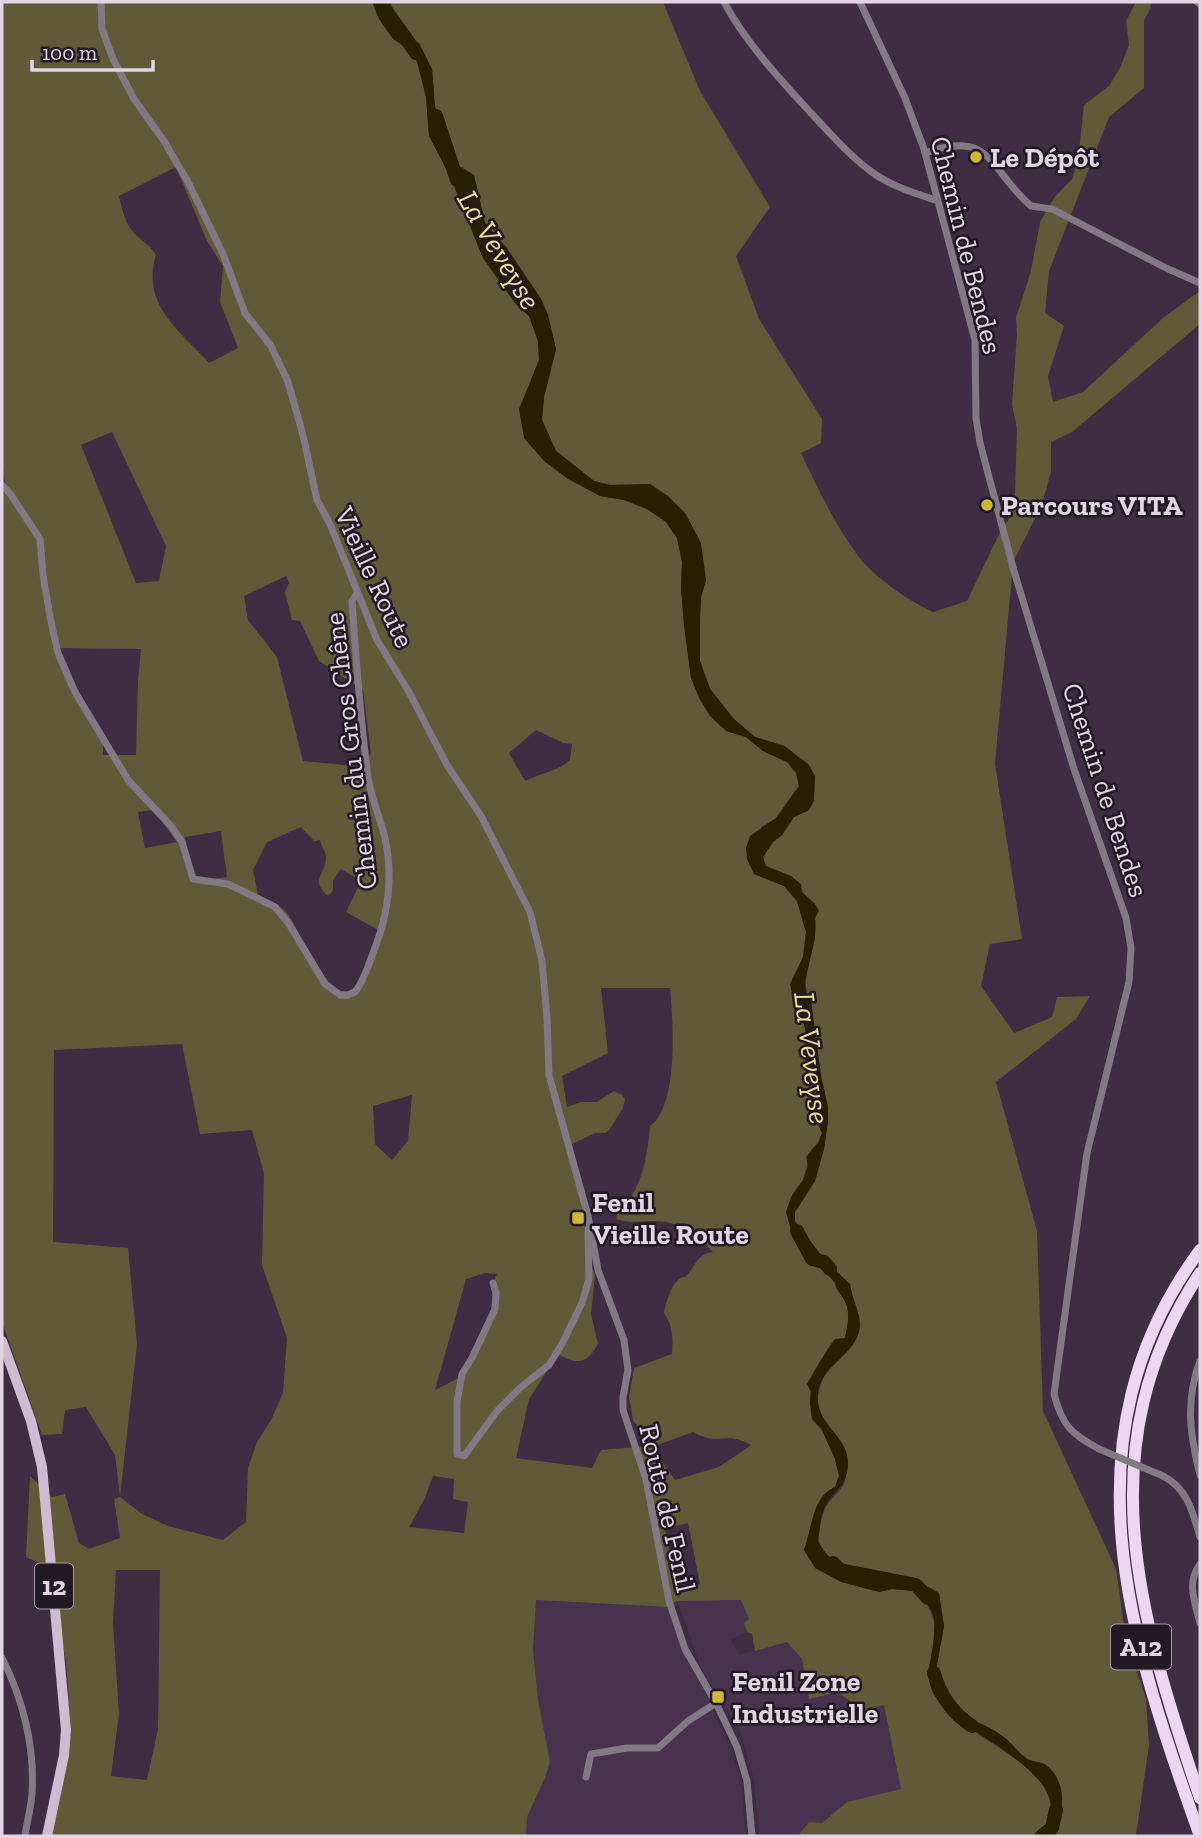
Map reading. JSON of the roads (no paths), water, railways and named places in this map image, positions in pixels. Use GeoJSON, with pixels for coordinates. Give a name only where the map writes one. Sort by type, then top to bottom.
{"type":"FeatureCollection","features":[{"type":"Feature","properties":{"kind":"highway","name":"A12"},"geometry":{"type":"LineString","coordinates":[[1200,1250],[1166,1303],[1140,1362],[1124,1424],[1118,1481],[1121,1545],[1136,1631],[1165,1734],[1200,1836]]}},
{"type":"Feature","properties":{"kind":"highway","name":"A12"},"geometry":{"type":"LineString","coordinates":[[1200,1273],[1168,1328],[1146,1387],[1133,1453],[1132,1503],[1137,1565],[1150,1628],[1200,1798]]}},
{"type":"Feature","properties":{"kind":"main road","name":"12"},"geometry":{"type":"LineString","coordinates":[[2,1340],[31,1421],[39,1453],[54,1590],[66,1730],[64,1755],[47,1836]]}},
{"type":"Feature","properties":{"kind":"street","name":"Vieille Route"},"geometry":{"type":"LineString","coordinates":[[101,2],[104,38],[117,67],[134,99],[164,141],[188,182],[223,254],[245,313],[271,346],[284,373],[293,396],[317,500],[328,520],[380,645],[409,692],[447,765],[481,816],[530,912],[542,961],[549,1075],[570,1159],[578,1180]]}},
{"type":"Feature","properties":{"kind":"street"},"geometry":{"type":"LineString","coordinates":[[724,2],[777,76],[846,151],[895,186],[936,200]]}},
{"type":"Feature","properties":{"kind":"street","name":"Chemin de Bendes"},"geometry":{"type":"LineString","coordinates":[[860,2],[905,98],[925,153],[975,340],[976,418],[981,443],[1018,584],[1074,769],[1126,918],[1131,948],[1129,982],[1087,1153],[1054,1394],[1059,1415],[1082,1440],[1173,1481],[1188,1500],[1200,1537]]}},
{"type":"Feature","properties":{"kind":"street"},"geometry":{"type":"LineString","coordinates":[[925,153],[939,147],[973,146],[995,163],[1031,206],[1052,209],[1200,283]]}},
{"type":"Feature","properties":{"kind":"street","name":"Chemin du Gros Chêne"},"geometry":{"type":"LineString","coordinates":[[2,485],[40,539],[43,575],[58,653],[75,692],[128,780],[172,826],[182,842],[193,879],[228,884],[275,907],[289,924],[325,984],[342,996],[355,992],[363,979],[385,921],[389,890],[384,838],[368,776],[355,666],[352,601],[357,593]]}},
{"type":"Feature","properties":{"kind":"street","name":"Route de Fenil"},"geometry":{"type":"LineString","coordinates":[[578,1180],[598,1270],[624,1340],[628,1370],[623,1410],[646,1479],[671,1611],[685,1648],[733,1736],[747,1781],[752,1836]]}},
{"type":"Feature","properties":{"kind":"street"},"geometry":{"type":"LineString","coordinates":[[493,1283],[496,1293],[495,1309],[463,1374],[457,1402],[457,1454],[464,1456],[497,1411],[549,1365],[562,1344],[582,1303],[589,1279],[588,1216]]}},
{"type":"Feature","properties":{"kind":"street"},"geometry":{"type":"LineString","coordinates":[[1200,1361],[1194,1380],[1189,1416],[1200,1475]]}},
{"type":"Feature","properties":{"kind":"street"},"geometry":{"type":"LineString","coordinates":[[1200,1564],[1192,1578],[1200,1623]]}},
{"type":"Feature","properties":{"kind":"street"},"geometry":{"type":"LineString","coordinates":[[2,1658],[16,1684],[30,1747],[32,1793],[26,1836]]}},
{"type":"Feature","properties":{"kind":"street"},"geometry":{"type":"LineString","coordinates":[[586,1777],[591,1755],[627,1748],[658,1748],[688,1721],[716,1703]]}},
{"type":"Feature","properties":{"kind":"water"},"geometry":{"type":"Polygon","coordinates":[[[372,2],[385,2],[385,9],[407,39],[419,43],[432,69],[435,107],[444,128],[442,134],[451,161],[474,175],[485,223],[506,247],[541,299],[548,315],[556,349],[544,397],[542,420],[556,451],[594,481],[610,485],[650,484],[668,496],[685,513],[701,543],[704,564],[706,580],[701,597],[700,661],[710,689],[734,719],[755,737],[784,746],[809,765],[815,776],[814,801],[809,810],[794,817],[763,857],[766,866],[791,876],[801,884],[802,892],[819,911],[815,918],[815,938],[805,982],[806,994],[811,1002],[828,1107],[828,1122],[815,1181],[795,1212],[795,1221],[827,1263],[850,1284],[860,1320],[855,1341],[824,1376],[818,1394],[821,1413],[846,1452],[848,1470],[843,1483],[824,1509],[818,1541],[827,1555],[852,1572],[881,1580],[928,1587],[939,1593],[944,1626],[936,1670],[939,1691],[957,1716],[995,1731],[1026,1758],[1044,1764],[1056,1776],[1062,1806],[1056,1822],[1042,1836],[1036,1836],[1049,1817],[1049,1799],[1039,1781],[1022,1764],[959,1720],[945,1708],[932,1690],[929,1672],[934,1620],[926,1603],[915,1591],[892,1589],[879,1592],[841,1582],[815,1568],[804,1550],[817,1506],[827,1491],[835,1487],[839,1476],[835,1459],[822,1430],[812,1419],[811,1392],[807,1384],[835,1339],[845,1338],[848,1312],[846,1302],[835,1283],[792,1233],[786,1212],[791,1197],[803,1180],[808,1166],[806,1157],[818,1143],[822,1133],[819,1119],[820,1094],[813,1091],[807,1069],[808,1042],[804,1024],[797,1017],[790,984],[803,957],[806,932],[797,901],[784,886],[754,874],[747,859],[746,848],[750,836],[776,818],[799,786],[796,773],[787,762],[763,751],[746,737],[726,731],[710,716],[699,698],[691,678],[684,627],[682,562],[677,538],[666,522],[647,509],[624,500],[600,496],[568,479],[544,461],[524,438],[519,409],[539,360],[538,341],[529,316],[515,303],[483,258],[450,176],[429,136],[426,97],[417,62],[410,50],[393,39],[379,19],[372,2]]]}},
{"type":"Feature","properties":{"kind":"waterway","name":"La Veveyse"},"geometry":{"type":"LineString","coordinates":[[384,2],[385,9],[416,53]]}},
{"type":"Feature","properties":{"kind":"waterway","name":"La Veveyse"},"geometry":{"type":"LineString","coordinates":[[436,116],[457,180]]}},
{"type":"Feature","properties":{"kind":"waterway","name":"La Veveyse"},"geometry":{"type":"LineString","coordinates":[[797,1231],[812,1259],[824,1262],[830,1269]]}},
{"type":"Feature","properties":{"kind":"waterway","name":"La Veveyse"},"geometry":{"type":"LineString","coordinates":[[833,1563],[840,1570],[916,1585],[928,1598]]}},
{"type":"Feature","properties":{"kind":"waterway","name":"La Veveyse"},"geometry":{"type":"LineString","coordinates":[[934,1673],[948,1703],[972,1726]]}},
{"type":"Feature","properties":{"kind":"waterway","name":"La Veveyse"},"geometry":{"type":"LineString","coordinates":[[1042,1836],[1052,1828],[1056,1810]]}},
{"type":"Feature","properties":{"kind":"place","name":"Le Dépôt"},"geometry":{"type":"Point","coordinates":[976,157]}},
{"type":"Feature","properties":{"kind":"place","name":"Parcours VITA"},"geometry":{"type":"Point","coordinates":[987,505]}},
{"type":"Feature","properties":{"kind":"place","name":"Fenil Vieille Route"},"geometry":{"type":"Point","coordinates":[578,1218]}},
{"type":"Feature","properties":{"kind":"place","name":"Fenil Zone Industrielle"},"geometry":{"type":"Point","coordinates":[718,1697]}}]}
